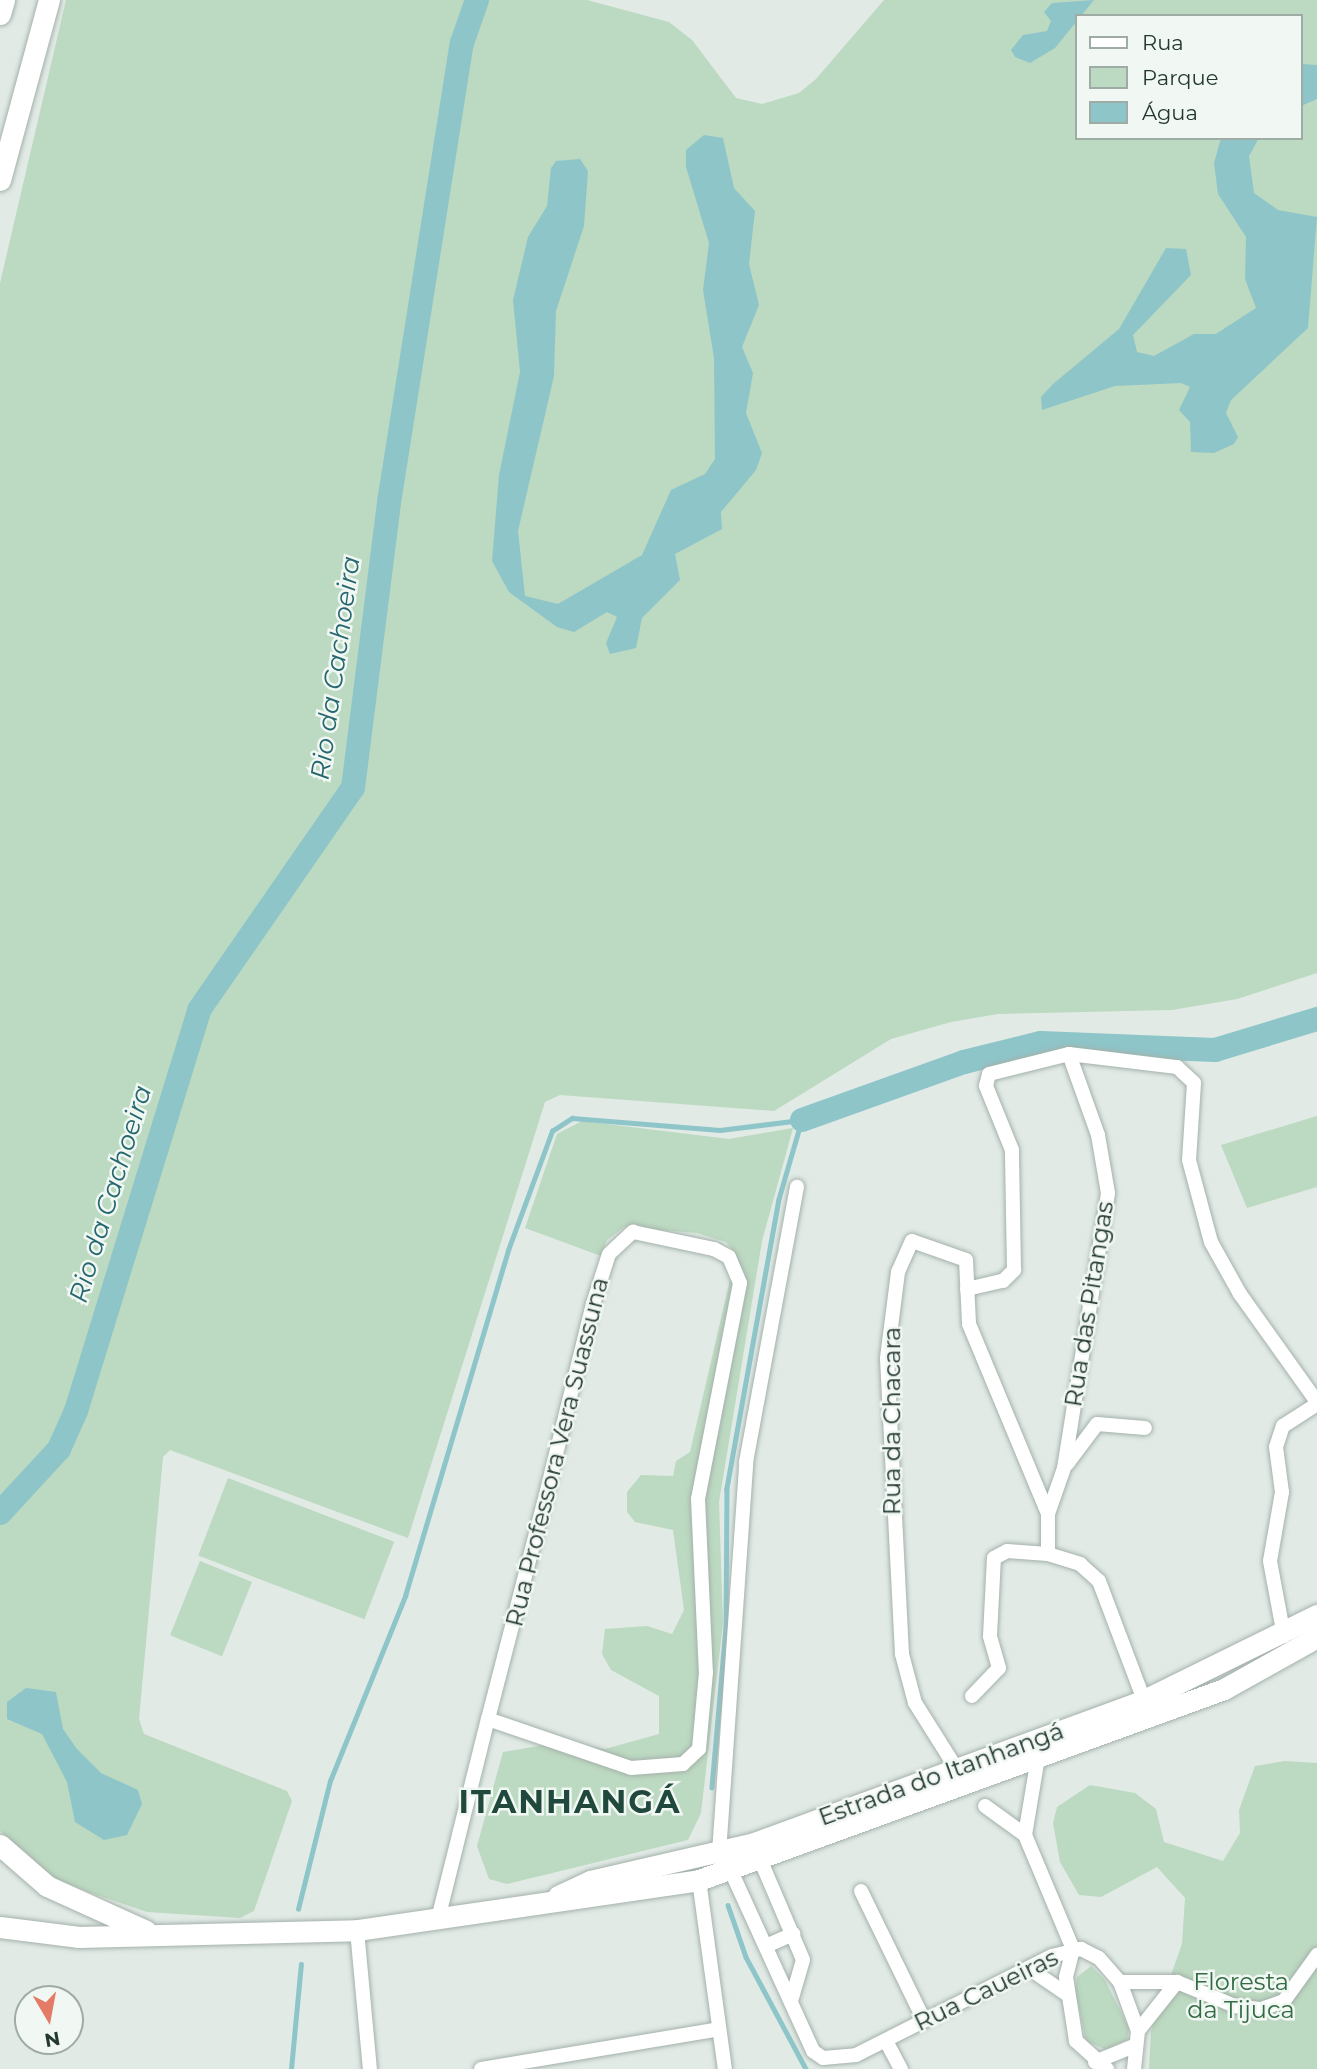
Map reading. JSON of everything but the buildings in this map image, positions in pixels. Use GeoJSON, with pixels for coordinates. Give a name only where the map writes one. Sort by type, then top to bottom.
{"type":"FeatureCollection","features":[{"type":"Feature","properties":{"kind":"main road"},"geometry":{"type":"LineString","coordinates":[[0,14],[4,0]]}},
{"type":"Feature","properties":{"kind":"main road"},"geometry":{"type":"LineString","coordinates":[[0,180],[49,0]]}},
{"type":"Feature","properties":{"kind":"main road","name":"Estrada do Itanhangá"},"geometry":{"type":"LineString","coordinates":[[0,1927],[79,1937],[148,1931],[357,1930],[554,1899],[699,1880],[731,1871],[757,1851],[956,1768],[1144,1700],[1284,1636],[1317,1615]]}},
{"type":"Feature","properties":{"kind":"main road","name":"Estrada do Itanhangá"},"geometry":{"type":"LineString","coordinates":[[554,1899],[590,1881],[719,1853],[757,1851],[1038,1757],[1224,1689],[1317,1637]]}},
{"type":"Feature","properties":{"kind":"main road"},"geometry":{"type":"LineString","coordinates":[[0,1846],[47,1886],[148,1931]]}},
{"type":"Feature","properties":{"kind":"street"},"geometry":{"type":"LineString","coordinates":[[967,1289],[1003,1281],[1014,1270],[1012,1150],[986,1079],[1069,1054],[1189,1073],[1189,1160],[1211,1242],[1240,1294],[1317,1403],[1283,1426],[1276,1447],[1282,1492],[1270,1561],[1284,1636]]}},
{"type":"Feature","properties":{"kind":"street","name":"Rua das Pitangas"},"geometry":{"type":"LineString","coordinates":[[1048,1514],[1064,1468],[1108,1193],[1098,1135],[1069,1054]]}},
{"type":"Feature","properties":{"kind":"street"},"geometry":{"type":"LineString","coordinates":[[719,1853],[746,1462],[797,1188]]}},
{"type":"Feature","properties":{"kind":"street","name":"Rua Professora Vera Suassuna"},"geometry":{"type":"LineString","coordinates":[[438,1919],[488,1719],[600,1280],[620,1240],[646,1233],[714,1249],[729,1257],[740,1283],[701,1472],[698,1557],[706,1672],[699,1749],[683,1763],[632,1768],[488,1719]]}},
{"type":"Feature","properties":{"kind":"street","name":"Rua da Chacara"},"geometry":{"type":"LineString","coordinates":[[956,1768],[915,1703],[902,1654],[887,1358],[898,1272],[912,1241],[960,1254],[968,1268],[969,1324],[1048,1514],[1048,1554]]}},
{"type":"Feature","properties":{"kind":"street"},"geometry":{"type":"LineString","coordinates":[[1064,1468],[1097,1424],[1145,1428]]}},
{"type":"Feature","properties":{"kind":"street"},"geometry":{"type":"LineString","coordinates":[[972,1696],[999,1668],[990,1636],[994,1558],[1007,1551],[1048,1554],[1080,1563],[1099,1581],[1144,1700]]}},
{"type":"Feature","properties":{"kind":"street"},"geometry":{"type":"LineString","coordinates":[[1025,1835],[1038,1757]]}},
{"type":"Feature","properties":{"kind":"street"},"geometry":{"type":"LineString","coordinates":[[985,1806],[1025,1835],[1073,1949],[1068,1995],[1076,2041],[1101,2065],[1137,2038],[1177,1982]]}},
{"type":"Feature","properties":{"kind":"street"},"geometry":{"type":"LineString","coordinates":[[757,1851],[803,1960],[791,2001]]}},
{"type":"Feature","properties":{"kind":"street","name":"Rua Caueiras"},"geometry":{"type":"LineString","coordinates":[[731,1871],[813,2051],[823,2058],[835,2061],[886,2041],[1073,1949],[1099,1958],[1120,1982],[1137,2038],[1134,2069]]}},
{"type":"Feature","properties":{"kind":"street"},"geometry":{"type":"LineString","coordinates":[[699,1880],[715,2031],[725,2069]]}},
{"type":"Feature","properties":{"kind":"street"},"geometry":{"type":"LineString","coordinates":[[861,1891],[924,2020]]}},
{"type":"Feature","properties":{"kind":"street"},"geometry":{"type":"LineString","coordinates":[[357,1930],[370,2069]]}},
{"type":"Feature","properties":{"kind":"street"},"geometry":{"type":"LineString","coordinates":[[766,1946],[793,1934]]}},
{"type":"Feature","properties":{"kind":"street"},"geometry":{"type":"LineString","coordinates":[[1120,1982],[1177,1982],[1235,2007],[1261,2009],[1284,2001],[1317,1955]]}},
{"type":"Feature","properties":{"kind":"street"},"geometry":{"type":"LineString","coordinates":[[1030,1969],[1068,1995]]}},
{"type":"Feature","properties":{"kind":"street"},"geometry":{"type":"LineString","coordinates":[[481,2069],[715,2031]]}},
{"type":"Feature","properties":{"kind":"street"},"geometry":{"type":"LineString","coordinates":[[886,2041],[901,2069]]}},
{"type":"Feature","properties":{"kind":"green space"},"geometry":{"type":"Polygon","coordinates":[[[66,0],[587,0],[669,22],[692,40],[736,98],[762,104],[799,93],[816,79],[884,0],[1317,0],[1317,973],[1237,999],[1172,1010],[998,1014],[951,1022],[891,1039],[774,1111],[560,1095],[545,1102],[408,1538],[170,1450],[163,1457],[139,1719],[144,1734],[287,1791],[292,1801],[254,1911],[240,1918],[147,1912],[48,1876],[0,1831],[0,283],[66,0]]]}},
{"type":"Feature","properties":{"kind":"green space"},"geometry":{"type":"Polygon","coordinates":[[[1317,1116],[1317,1187],[1247,1208],[1221,1145],[1317,1116]]]}},
{"type":"Feature","properties":{"kind":"green space"},"geometry":{"type":"Polygon","coordinates":[[[582,1121],[729,1139],[793,1128],[762,1241],[719,1502],[723,1623],[701,1813],[688,1840],[507,1884],[489,1879],[477,1846],[503,1752],[561,1742],[605,1749],[659,1734],[659,1696],[611,1670],[602,1654],[605,1629],[647,1626],[672,1634],[684,1610],[673,1530],[635,1522],[627,1512],[627,1492],[641,1475],[673,1476],[676,1461],[690,1452],[736,1254],[726,1242],[697,1233],[624,1227],[607,1240],[601,1256],[525,1228],[557,1134],[582,1121]]]}},
{"type":"Feature","properties":{"kind":"green space"},"geometry":{"type":"Polygon","coordinates":[[[228,1478],[394,1542],[364,1619],[198,1555],[228,1478]]]}},
{"type":"Feature","properties":{"kind":"green space"},"geometry":{"type":"Polygon","coordinates":[[[200,1561],[252,1582],[222,1656],[170,1635],[200,1561]]]}},
{"type":"Feature","properties":{"kind":"green space","name":"Floresta da Tijuca"},"geometry":{"type":"Polygon","coordinates":[[[1285,1761],[1317,1763],[1317,2069],[1149,2069],[1151,2031],[1182,1944],[1185,1898],[1157,1867],[1101,1897],[1079,1895],[1060,1862],[1053,1823],[1057,1807],[1090,1785],[1135,1793],[1156,1809],[1164,1842],[1223,1861],[1240,1833],[1239,1810],[1255,1766],[1285,1761]]]}},
{"type":"Feature","properties":{"kind":"green space"},"geometry":{"type":"Polygon","coordinates":[[[1091,1966],[1105,1980],[1129,2028],[1127,2040],[1106,2050],[1086,2041],[1075,1989],[1077,1977],[1091,1966]]]}},
{"type":"Feature","properties":{"kind":"water"},"geometry":{"type":"Polygon","coordinates":[[[1094,0],[1083,14],[1076,14],[1076,22],[1055,48],[1030,63],[1015,57],[1011,50],[1023,35],[1047,31],[1051,21],[1044,12],[1052,3],[1094,0]]]}},
{"type":"Feature","properties":{"kind":"water"},"geometry":{"type":"Polygon","coordinates":[[[1303,64],[1317,65],[1317,99],[1303,105],[1303,64]]]}},
{"type":"Feature","properties":{"kind":"water"},"geometry":{"type":"Polygon","coordinates":[[[704,135],[723,138],[734,188],[755,211],[749,264],[759,305],[742,347],[753,373],[746,413],[762,453],[756,470],[721,512],[722,529],[675,554],[680,580],[642,618],[636,648],[610,654],[606,643],[617,617],[607,612],[574,632],[557,627],[509,592],[492,561],[499,475],[520,372],[513,300],[528,237],[547,206],[551,168],[556,161],[580,159],[588,171],[584,226],[556,311],[554,376],[518,531],[525,596],[558,604],[642,555],[671,490],[705,474],[715,459],[714,358],[703,290],[709,243],[686,167],[686,150],[704,135]]]}},
{"type":"Feature","properties":{"kind":"water"},"geometry":{"type":"Polygon","coordinates":[[[1220,140],[1258,140],[1249,156],[1254,193],[1278,210],[1317,217],[1308,328],[1231,400],[1226,413],[1238,437],[1234,444],[1214,453],[1191,452],[1190,422],[1179,410],[1190,387],[1181,383],[1115,386],[1042,410],[1041,397],[1053,384],[1119,329],[1166,248],[1186,249],[1191,275],[1133,335],[1137,352],[1154,356],[1194,334],[1216,334],[1256,308],[1245,279],[1246,237],[1218,194],[1214,163],[1220,140]]]}},
{"type":"Feature","properties":{"kind":"water"},"geometry":{"type":"Polygon","coordinates":[[[26,1688],[56,1692],[63,1729],[77,1749],[101,1773],[138,1790],[142,1804],[127,1835],[104,1840],[75,1822],[67,1782],[42,1734],[7,1719],[7,1702],[26,1688]]]}},
{"type":"Feature","properties":{"kind":"waterway","name":"Rio da Cachoeira"},"geometry":{"type":"LineString","coordinates":[[0,1513],[59,1449],[76,1411],[199,1010],[353,788],[390,496],[462,43],[477,0]]}},
{"type":"Feature","properties":{"kind":"waterway"},"geometry":{"type":"LineString","coordinates":[[802,1120],[964,1062],[1041,1043],[1215,1050],[1317,1019]]}},
{"type":"Feature","properties":{"kind":"waterway"},"geometry":{"type":"LineString","coordinates":[[298,1909],[330,1781],[405,1596],[508,1250],[552,1131],[572,1118],[720,1130],[802,1120],[779,1199],[727,1489],[726,1627],[712,1787]]}},
{"type":"Feature","properties":{"kind":"waterway"},"geometry":{"type":"LineString","coordinates":[[728,1905],[746,1957],[806,2069]]}},
{"type":"Feature","properties":{"kind":"waterway"},"geometry":{"type":"LineString","coordinates":[[291,2069],[301,1964]]}},
{"type":"Feature","properties":{"kind":"district","name":"ITANHANGÁ"},"geometry":{"type":"Point","coordinates":[570,1802]}}]}
